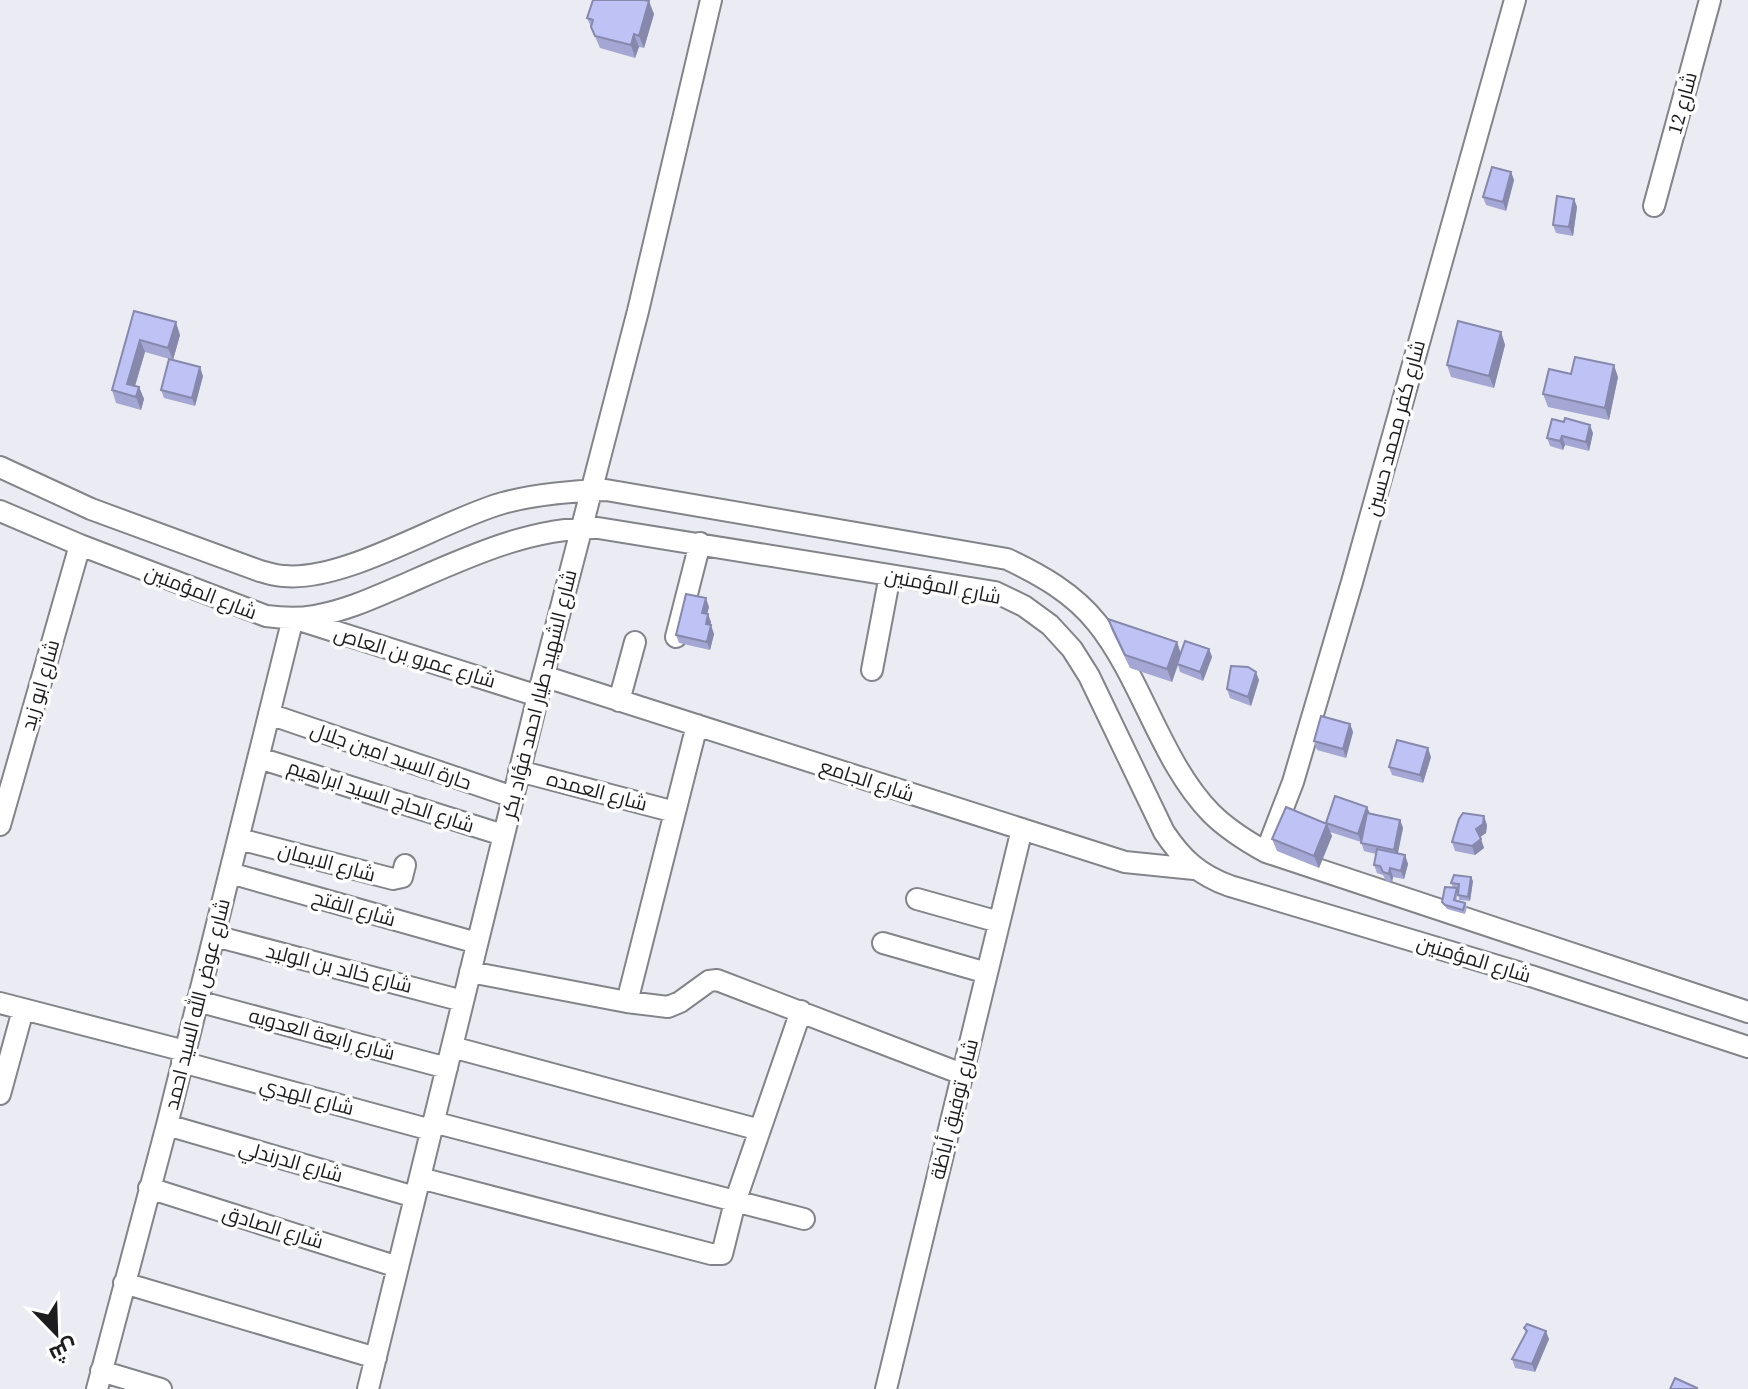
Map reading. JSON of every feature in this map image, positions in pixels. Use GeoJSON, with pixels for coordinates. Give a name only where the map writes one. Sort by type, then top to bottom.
{"type":"FeatureCollection","features":[{"type":"Feature","properties":{"kind":"street","name":"شارع الشهيد طيار احمد فؤاد بكر"},"geometry":{"type":"LineString","coordinates":[[368,1389],[540,686],[638,311],[711,0]]}},
{"type":"Feature","properties":{"kind":"street","name":"شارع كفر محمد حسين"},"geometry":{"type":"LineString","coordinates":[[1266,852],[1293,782],[1348,596],[1515,0]]}},
{"type":"Feature","properties":{"kind":"street","name":"شارع 12"},"geometry":{"type":"LineString","coordinates":[[1654,206],[1710,0]]}},
{"type":"Feature","properties":{"kind":"street","name":"شارع المؤمنين"},"geometry":{"type":"LineString","coordinates":[[0,467],[91,509],[260,571],[286,577],[349,564],[502,503],[591,490],[606,490],[1007,559],[1041,575],[1071,596],[1097,622],[1189,787],[1211,813],[1237,835],[1266,852],[1748,1012]]}},
{"type":"Feature","properties":{"kind":"street","name":"شارع المؤمنين"},"geometry":{"type":"LineString","coordinates":[[0,511],[266,616],[293,618],[336,612],[474,554],[513,541],[582,528],[700,543],[995,592],[1024,606],[1050,625],[1072,649],[1089,676],[1164,832],[1177,852],[1194,869],[1230,886],[1531,976],[1748,1047]]}},
{"type":"Feature","properties":{"kind":"street"},"geometry":{"type":"LineString","coordinates":[[676,637],[700,543]]}},
{"type":"Feature","properties":{"kind":"street","name":"شارع ابو زيد"},"geometry":{"type":"LineString","coordinates":[[0,825],[80,545]]}},
{"type":"Feature","properties":{"kind":"street"},"geometry":{"type":"LineString","coordinates":[[872,670],[890,575]]}},
{"type":"Feature","properties":{"kind":"street","name":"شارع عمرو بن العاص"},"geometry":{"type":"LineString","coordinates":[[293,618],[540,686]]}},
{"type":"Feature","properties":{"kind":"street","name":"شارع عوض الله السيد احمد"},"geometry":{"type":"LineString","coordinates":[[99,1380],[167,1125],[293,618]]}},
{"type":"Feature","properties":{"kind":"street"},"geometry":{"type":"LineString","coordinates":[[619,701],[635,642]]}},
{"type":"Feature","properties":{"kind":"street","name":"شارع الجامع"},"geometry":{"type":"LineString","coordinates":[[540,686],[619,701],[1125,862],[1194,869]]}},
{"type":"Feature","properties":{"kind":"street","name":"حارة السيد امين جلال"},"geometry":{"type":"LineString","coordinates":[[269,714],[513,797]]}},
{"type":"Feature","properties":{"kind":"street"},"geometry":{"type":"LineString","coordinates":[[627,1002],[697,725]]}},
{"type":"Feature","properties":{"kind":"street","name":"شارع الحاج السيد ابراهيم"},"geometry":{"type":"LineString","coordinates":[[259,758],[503,835]]}},
{"type":"Feature","properties":{"kind":"street","name":"شارع العمده"},"geometry":{"type":"LineString","coordinates":[[519,771],[675,812]]}},
{"type":"Feature","properties":{"kind":"street","name":"شارع توفيق أباظة"},"geometry":{"type":"LineString","coordinates":[[886,1389],[1022,829]]}},
{"type":"Feature","properties":{"kind":"street","name":"شارع الايمان"},"geometry":{"type":"LineString","coordinates":[[239,839],[393,879],[402,877],[405,865]]}},
{"type":"Feature","properties":{"kind":"street","name":"شارع الفتح"},"geometry":{"type":"LineString","coordinates":[[230,873],[477,943]]}},
{"type":"Feature","properties":{"kind":"street"},"geometry":{"type":"LineString","coordinates":[[917,899],[999,922]]}},
{"type":"Feature","properties":{"kind":"street","name":"شارع خالد بن الوليد"},"geometry":{"type":"LineString","coordinates":[[215,936],[463,1001]]}},
{"type":"Feature","properties":{"kind":"street"},"geometry":{"type":"LineString","coordinates":[[883,943],[987,973]]}},
{"type":"Feature","properties":{"kind":"street"},"geometry":{"type":"LineString","coordinates":[[470,972],[668,1007],[709,981],[717,980],[962,1074]]}},
{"type":"Feature","properties":{"kind":"street","name":"شارع رابعة العدويه"},"geometry":{"type":"LineString","coordinates":[[197,1001],[447,1068]]}},
{"type":"Feature","properties":{"kind":"street","name":"شارع الهدي"},"geometry":{"type":"LineString","coordinates":[[0,1003],[432,1126],[804,1219]]}},
{"type":"Feature","properties":{"kind":"street"},"geometry":{"type":"LineString","coordinates":[[0,1094],[23,1010]]}},
{"type":"Feature","properties":{"kind":"street"},"geometry":{"type":"LineString","coordinates":[[735,1202],[801,1011]]}},
{"type":"Feature","properties":{"kind":"street"},"geometry":{"type":"LineString","coordinates":[[452,1047],[760,1130]]}},
{"type":"Feature","properties":{"kind":"street","name":"شارع الدرندلي"},"geometry":{"type":"LineString","coordinates":[[167,1125],[417,1187],[717,1255],[725,1251],[735,1202]]}},
{"type":"Feature","properties":{"kind":"street","name":"شارع الصادق"},"geometry":{"type":"LineString","coordinates":[[149,1188],[398,1267]]}},
{"type":"Feature","properties":{"kind":"street"},"geometry":{"type":"LineString","coordinates":[[124,1283],[376,1358]]}},
{"type":"Feature","properties":{"kind":"street"},"geometry":{"type":"LineString","coordinates":[[99,1380],[161,1389]]}},
{"type":"Feature","properties":{"kind":"building"},"geometry":{"type":"Polygon","coordinates":[[[593,0],[649,1],[639,36],[634,34],[631,45],[595,36],[591,27],[593,20],[587,18],[593,0]]]}},
{"type":"Feature","properties":{"kind":"building"},"geometry":{"type":"Polygon","coordinates":[[[1492,167],[1511,172],[1503,202],[1483,197],[1492,167]]]}},
{"type":"Feature","properties":{"kind":"building"},"geometry":{"type":"Polygon","coordinates":[[[1557,196],[1574,199],[1569,227],[1553,225],[1557,196]]]}},
{"type":"Feature","properties":{"kind":"building"},"geometry":{"type":"Polygon","coordinates":[[[134,311],[176,322],[168,348],[140,340],[127,384],[139,387],[136,397],[112,390],[134,311]]]}},
{"type":"Feature","properties":{"kind":"building"},"geometry":{"type":"Polygon","coordinates":[[[1458,321],[1501,332],[1489,376],[1447,365],[1458,321]]]}},
{"type":"Feature","properties":{"kind":"building"},"geometry":{"type":"Polygon","coordinates":[[[1575,357],[1614,365],[1605,408],[1543,394],[1549,369],[1571,374],[1575,357]]]}},
{"type":"Feature","properties":{"kind":"building"},"geometry":{"type":"Polygon","coordinates":[[[169,359],[200,367],[192,398],[161,390],[169,359]]]}},
{"type":"Feature","properties":{"kind":"building"},"geometry":{"type":"Polygon","coordinates":[[[1565,418],[1590,425],[1586,442],[1562,436],[1560,441],[1547,438],[1552,419],[1564,422],[1565,418]]]}},
{"type":"Feature","properties":{"kind":"building"},"geometry":{"type":"Polygon","coordinates":[[[686,594],[706,598],[702,613],[708,614],[706,624],[711,625],[707,642],[676,635],[686,594]]]}},
{"type":"Feature","properties":{"kind":"building"},"geometry":{"type":"Polygon","coordinates":[[[1108,619],[1177,642],[1167,669],[1125,655],[1108,619]]]}},
{"type":"Feature","properties":{"kind":"building"},"geometry":{"type":"Polygon","coordinates":[[[1185,641],[1209,649],[1200,672],[1177,664],[1185,641]]]}},
{"type":"Feature","properties":{"kind":"building"},"geometry":{"type":"Polygon","coordinates":[[[1231,666],[1248,667],[1256,672],[1248,697],[1227,689],[1231,666]]]}},
{"type":"Feature","properties":{"kind":"building"},"geometry":{"type":"Polygon","coordinates":[[[1321,716],[1350,724],[1343,749],[1314,741],[1321,716]]]}},
{"type":"Feature","properties":{"kind":"building"},"geometry":{"type":"Polygon","coordinates":[[[1397,740],[1428,748],[1420,775],[1389,767],[1397,740]]]}},
{"type":"Feature","properties":{"kind":"building"},"geometry":{"type":"Polygon","coordinates":[[[1335,796],[1367,807],[1358,834],[1326,823],[1335,796]]]}},
{"type":"Feature","properties":{"kind":"building"},"geometry":{"type":"Polygon","coordinates":[[[1286,807],[1327,824],[1314,856],[1272,839],[1286,807]]]}},
{"type":"Feature","properties":{"kind":"building"},"geometry":{"type":"Polygon","coordinates":[[[1367,813],[1400,820],[1394,850],[1361,843],[1367,813]]]}},
{"type":"Feature","properties":{"kind":"building"},"geometry":{"type":"Polygon","coordinates":[[[1463,813],[1484,816],[1483,824],[1476,829],[1481,839],[1472,846],[1452,842],[1463,813]]]}},
{"type":"Feature","properties":{"kind":"building"},"geometry":{"type":"Polygon","coordinates":[[[1377,849],[1405,855],[1401,871],[1390,868],[1389,874],[1374,865],[1377,849]]]}},
{"type":"Feature","properties":{"kind":"building"},"geometry":{"type":"Polygon","coordinates":[[[1454,875],[1471,877],[1468,897],[1458,895],[1459,884],[1451,883],[1454,875]]]}},
{"type":"Feature","properties":{"kind":"building"},"geometry":{"type":"Polygon","coordinates":[[[1445,887],[1457,888],[1454,900],[1465,903],[1463,910],[1442,902],[1445,887]]]}},
{"type":"Feature","properties":{"kind":"building"},"geometry":{"type":"Polygon","coordinates":[[[1527,1324],[1546,1331],[1532,1364],[1512,1359],[1527,1331],[1524,1328],[1527,1324]]]}},
{"type":"Feature","properties":{"kind":"building"},"geometry":{"type":"Polygon","coordinates":[[[1675,1378],[1697,1388],[1697,1389],[1670,1389],[1675,1378]]]}}]}
